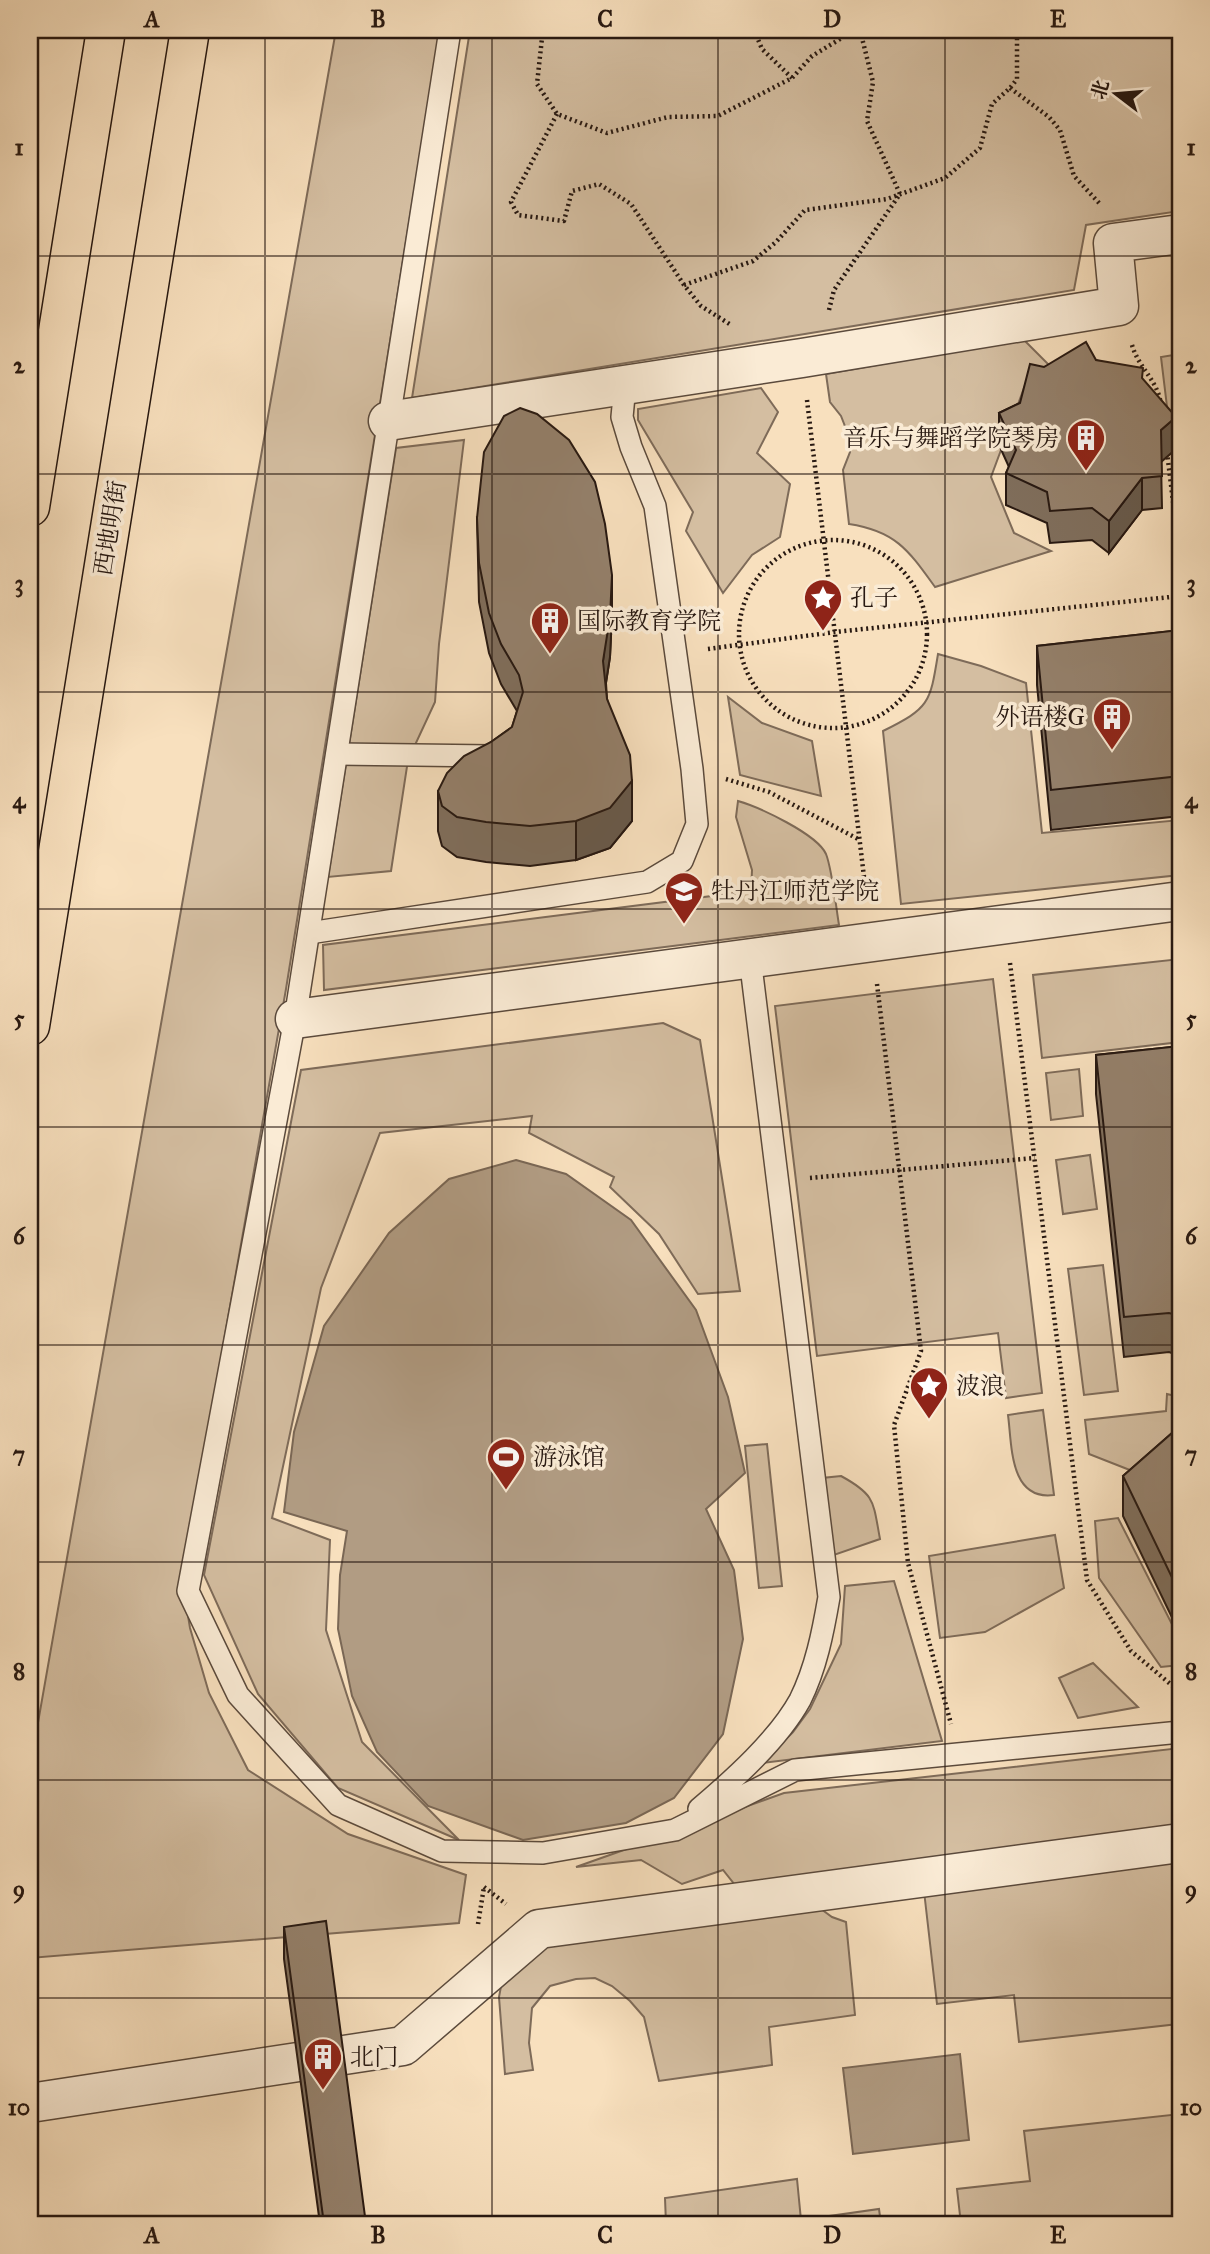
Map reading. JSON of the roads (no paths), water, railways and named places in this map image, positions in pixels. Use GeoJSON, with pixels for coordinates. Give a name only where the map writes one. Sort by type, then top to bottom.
{"type":"FeatureCollection","features":[{"type":"Feature","properties":{"kind":"highway"},"geometry":{"type":"LineString","coordinates":[[30,507],[106,30]]}},
{"type":"Feature","properties":{"kind":"highway","name":"西地明街"},"geometry":{"type":"LineString","coordinates":[[30,1026],[190,30]]}},
{"type":"Feature","properties":{"kind":"street"},"geometry":{"type":"LineString","coordinates":[[388,421],[1119,306],[1113,243],[1180,234]]}},
{"type":"Feature","properties":{"kind":"street"},"geometry":{"type":"LineString","coordinates":[[295,1019],[1180,901]]}},
{"type":"Feature","properties":{"kind":"street"},"geometry":{"type":"LineString","coordinates":[[30,2103],[403,2046],[539,1929],[1180,1843]]}},
{"type":"Feature","properties":{"kind":"lane"},"geometry":{"type":"LineString","coordinates":[[450,30],[295,1019],[188,1591],[238,1695],[338,1805],[442,1851],[543,1853],[675,1830],[794,1770],[1180,1732]]}},
{"type":"Feature","properties":{"kind":"lane"},"geometry":{"type":"LineString","coordinates":[[309,933],[647,882],[682,861],[697,824],[692,769],[655,506],[631,447],[622,416],[624,396],[639,383]]}},
{"type":"Feature","properties":{"kind":"lane"},"geometry":{"type":"LineString","coordinates":[[337,754],[515,756]]}},
{"type":"Feature","properties":{"kind":"lane"},"geometry":{"type":"LineString","coordinates":[[675,1830],[762,1751],[800,1700],[821,1643],[829,1597],[750,958]]}},
{"type":"Feature","properties":{"kind":"place","name":"音乐与舞蹈学院琴房"},"geometry":{"type":"Point","coordinates":[1086,472]}},
{"type":"Feature","properties":{"kind":"place","name":"孔子"},"geometry":{"type":"Point","coordinates":[823,632]}},
{"type":"Feature","properties":{"kind":"place","name":"国际教育学院"},"geometry":{"type":"Point","coordinates":[550,655]}},
{"type":"Feature","properties":{"kind":"place","name":"外语楼G"},"geometry":{"type":"Point","coordinates":[1112,751]}},
{"type":"Feature","properties":{"kind":"place","name":"牡丹江师范学院"},"geometry":{"type":"Point","coordinates":[684,925]}},
{"type":"Feature","properties":{"kind":"place","name":"波浪"},"geometry":{"type":"Point","coordinates":[929,1420]}},
{"type":"Feature","properties":{"kind":"place","name":"游泳馆"},"geometry":{"type":"Point","coordinates":[506,1491]}},
{"type":"Feature","properties":{"kind":"place","name":"北门"},"geometry":{"type":"Point","coordinates":[323,2091]}}]}
